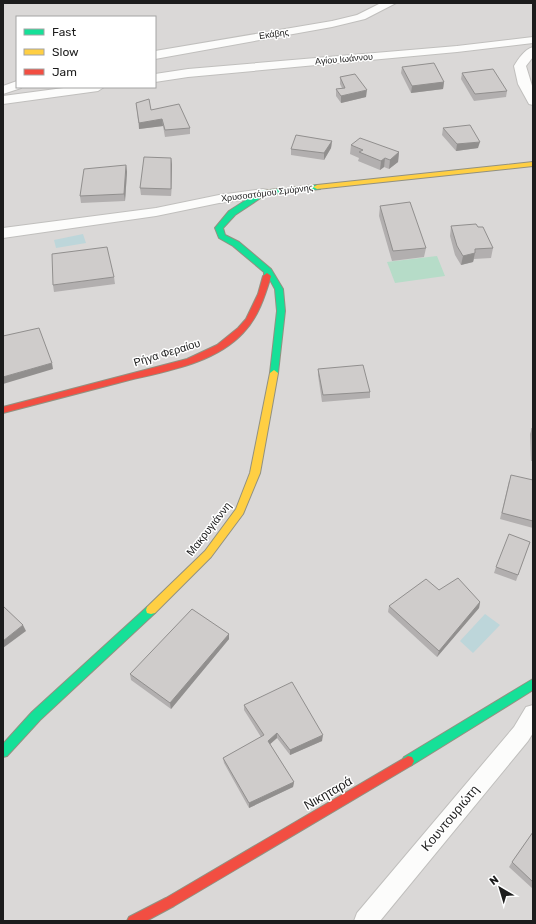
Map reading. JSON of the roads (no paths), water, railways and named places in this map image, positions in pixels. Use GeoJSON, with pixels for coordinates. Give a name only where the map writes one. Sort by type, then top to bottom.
{"type":"FeatureCollection","features":[{"type":"Feature","properties":{"kind":"street","name":"Εκάβης"},"geometry":{"type":"LineString","coordinates":[[156,54],[332,24],[361,17],[390,3]]}},
{"type":"Feature","properties":{"kind":"street","name":"Αγίου Ιωάννου"},"geometry":{"type":"LineString","coordinates":[[156,78],[196,72],[457,49],[533,40]]}},
{"type":"Feature","properties":{"kind":"street"},"geometry":{"type":"LineString","coordinates":[[533,51],[525,58],[520,66],[524,84],[533,100]]}},
{"type":"Feature","properties":{"kind":"street"},"geometry":{"type":"LineString","coordinates":[[3,90],[16,85]]}},
{"type":"Feature","properties":{"kind":"street"},"geometry":{"type":"LineString","coordinates":[[3,100],[91,88]]}},
{"type":"Feature","properties":{"kind":"street","name":"Χρυσοστόμου Σμύρνης"},"geometry":{"type":"LineString","coordinates":[[3,233],[156,212],[219,199],[263,193],[533,164]]}},
{"type":"Feature","properties":{"kind":"street"},"geometry":{"type":"LineString","coordinates":[[263,193],[229,215],[223,220],[219,228],[222,236],[236,244],[268,271]]}},
{"type":"Feature","properties":{"kind":"street","name":"Ρήγα Φεραίου"},"geometry":{"type":"LineString","coordinates":[[3,410],[189,361],[207,354],[230,342],[249,321],[260,301],[268,271]]}},
{"type":"Feature","properties":{"kind":"street","name":"Μακρυγιάννη"},"geometry":{"type":"LineString","coordinates":[[3,752],[36,716],[167,595],[203,559],[240,511],[255,473],[275,369],[281,311],[279,289],[268,271]]}},
{"type":"Feature","properties":{"kind":"street","name":"Νικηταρά"},"geometry":{"type":"LineString","coordinates":[[134,921],[170,902],[424,752],[533,684]]}},
{"type":"Feature","properties":{"kind":"street","name":"Κουντουριώτη"},"geometry":{"type":"LineString","coordinates":[[365,921],[521,734],[533,714]]}},
{"type":"Feature","properties":{"kind":"water"},"geometry":{"type":"Polygon","coordinates":[[[83,234],[86,243],[56,248],[54,240],[83,234]]]}},
{"type":"Feature","properties":{"kind":"water"},"geometry":{"type":"Polygon","coordinates":[[[485,614],[500,625],[473,653],[460,641],[485,614]]]}}]}
